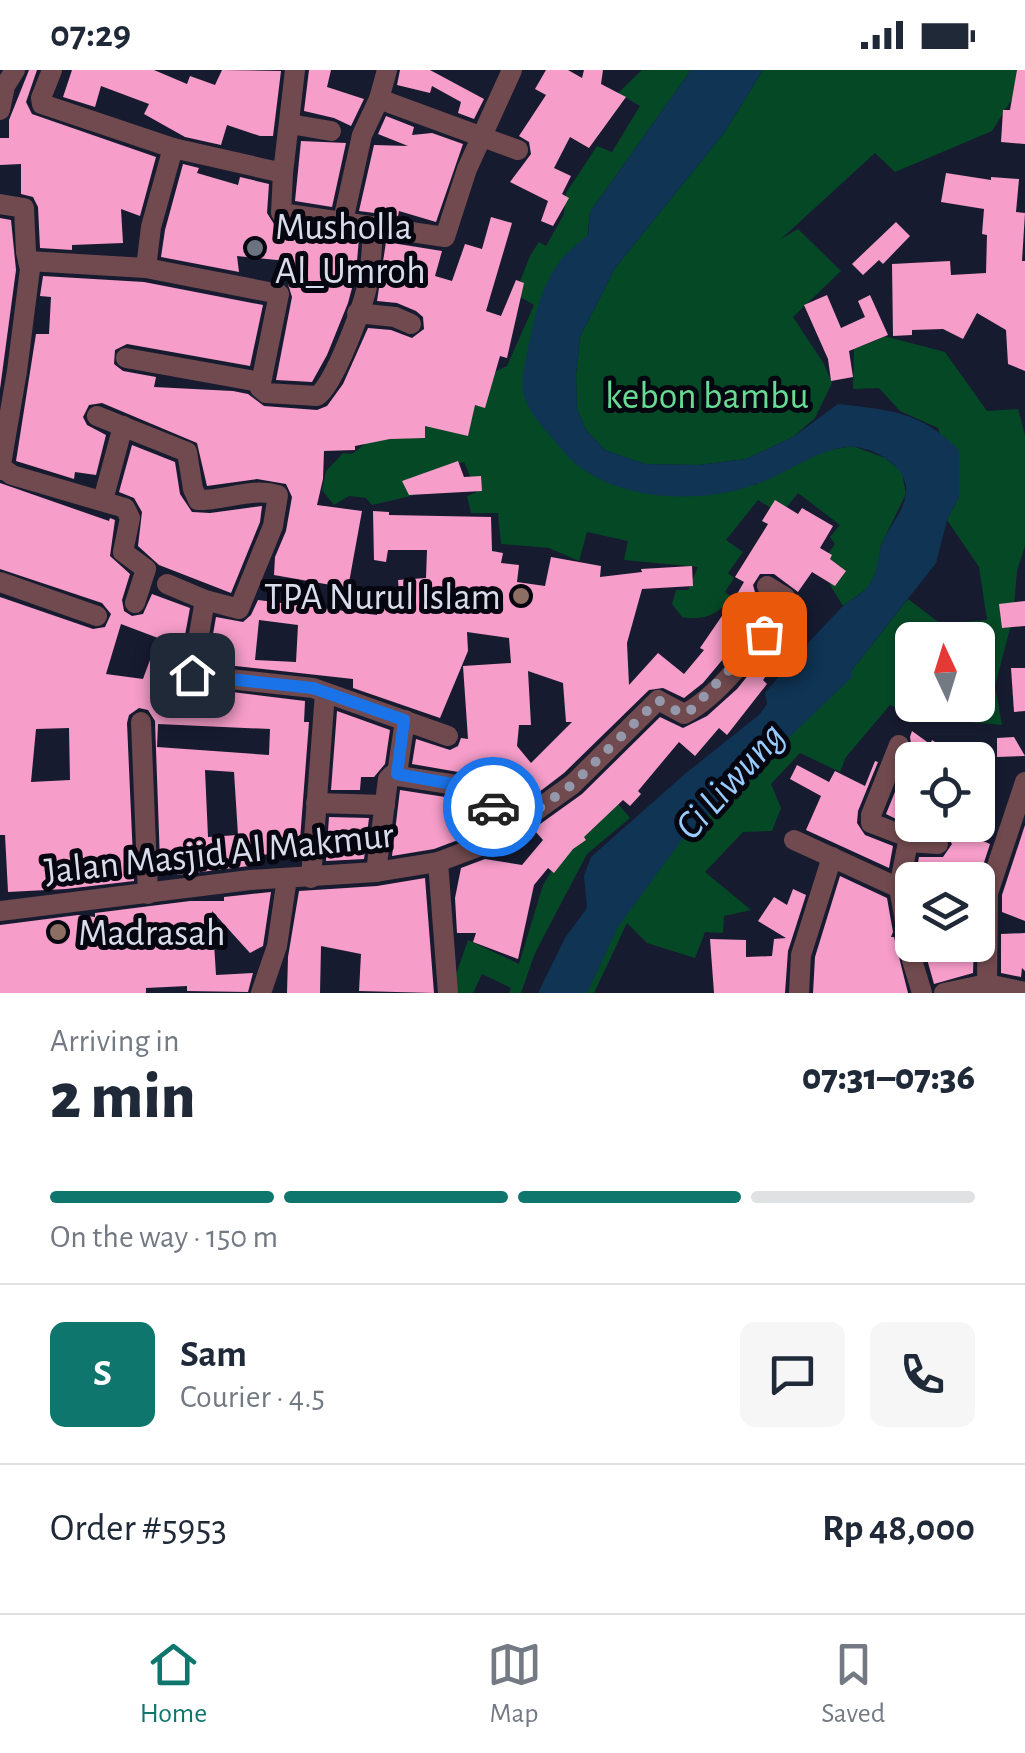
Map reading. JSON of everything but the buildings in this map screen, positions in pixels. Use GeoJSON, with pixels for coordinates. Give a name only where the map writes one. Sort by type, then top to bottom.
{"type":"FeatureCollection","features":[{"type":"Feature","properties":{"kind":"street"},"geometry":{"type":"LineString","coordinates":[[0,110],[5,86],[15,70]]}},
{"type":"Feature","properties":{"kind":"street"},"geometry":{"type":"LineString","coordinates":[[52,70],[42,104],[172,148],[283,173]]}},
{"type":"Feature","properties":{"kind":"street"},"geometry":{"type":"LineString","coordinates":[[296,70],[281,213],[445,236],[467,169],[512,70]]}},
{"type":"Feature","properties":{"kind":"street"},"geometry":{"type":"LineString","coordinates":[[343,220],[362,135],[387,70]]}},
{"type":"Feature","properties":{"kind":"street"},"geometry":{"type":"LineString","coordinates":[[379,99],[518,150]]}},
{"type":"Feature","properties":{"kind":"street"},"geometry":{"type":"LineString","coordinates":[[290,124],[331,131]]}},
{"type":"Feature","properties":{"kind":"street"},"geometry":{"type":"LineString","coordinates":[[146,268],[151,228],[172,148]]}},
{"type":"Feature","properties":{"kind":"street"},"geometry":{"type":"LineString","coordinates":[[0,204],[24,208],[28,262],[22,333],[1,469],[128,511],[130,525],[124,552],[146,569],[135,604]]}},
{"type":"Feature","properties":{"kind":"street"},"geometry":{"type":"LineString","coordinates":[[28,262],[146,268],[279,294],[260,388],[266,393],[320,395],[368,282],[374,226]]}},
{"type":"Feature","properties":{"kind":"street"},"geometry":{"type":"LineString","coordinates":[[358,313],[395,317],[412,324]]}},
{"type":"Feature","properties":{"kind":"street"},"geometry":{"type":"LineString","coordinates":[[0,332],[22,333]]}},
{"type":"Feature","properties":{"kind":"street"},"geometry":{"type":"LineString","coordinates":[[126,358],[260,382]]}},
{"type":"Feature","properties":{"kind":"street"},"geometry":{"type":"LineString","coordinates":[[97,416],[187,452],[192,490],[198,500],[238,494],[278,495],[274,526],[241,606],[234,610],[168,584]]}},
{"type":"Feature","properties":{"kind":"street"},"geometry":{"type":"LineString","coordinates":[[103,500],[122,426]]}},
{"type":"Feature","properties":{"kind":"street"},"geometry":{"type":"LineString","coordinates":[[0,582],[97,616]]}},
{"type":"Feature","properties":{"kind":"street","name":"Jalan Masjid Al Makmur"},"geometry":{"type":"LineString","coordinates":[[0,912],[288,878],[376,872],[438,862],[512,834],[527,817],[573,784],[658,700],[684,714],[703,700],[764,634],[786,603],[785,596],[768,586]]}},
{"type":"Feature","properties":{"kind":"street"},"geometry":{"type":"LineString","coordinates":[[205,600],[192,675],[324,692],[448,736]]}},
{"type":"Feature","properties":{"kind":"street"},"geometry":{"type":"LineString","coordinates":[[311,878],[324,692]]}},
{"type":"Feature","properties":{"kind":"street"},"geometry":{"type":"LineString","coordinates":[[397,774],[404,720]]}},
{"type":"Feature","properties":{"kind":"street"},"geometry":{"type":"LineString","coordinates":[[141,722],[148,894]]}},
{"type":"Feature","properties":{"kind":"street"},"geometry":{"type":"LineString","coordinates":[[895,756],[870,819],[895,832]]}},
{"type":"Feature","properties":{"kind":"street"},"geometry":{"type":"LineString","coordinates":[[376,872],[388,779],[397,774],[464,786],[491,804],[512,834]]}},
{"type":"Feature","properties":{"kind":"street"},"geometry":{"type":"LineString","coordinates":[[986,984],[988,893],[1025,782]]}},
{"type":"Feature","properties":{"kind":"street"},"geometry":{"type":"LineString","coordinates":[[316,803],[385,805]]}},
{"type":"Feature","properties":{"kind":"street"},"geometry":{"type":"LineString","coordinates":[[794,840],[895,886]]}},
{"type":"Feature","properties":{"kind":"street"},"geometry":{"type":"LineString","coordinates":[[905,862],[908,842],[938,844]]}},
{"type":"Feature","properties":{"kind":"street"},"geometry":{"type":"LineString","coordinates":[[799,993],[802,954],[832,857]]}},
{"type":"Feature","properties":{"kind":"street"},"geometry":{"type":"LineString","coordinates":[[438,862],[448,993]]}},
{"type":"Feature","properties":{"kind":"street"},"geometry":{"type":"LineString","coordinates":[[261,993],[277,946],[288,878]]}},
{"type":"Feature","properties":{"kind":"street"},"geometry":{"type":"LineString","coordinates":[[913,962],[922,993]]}},
{"type":"Feature","properties":{"kind":"street"},"geometry":{"type":"LineString","coordinates":[[944,993],[986,984],[1025,992]]}},
{"type":"Feature","properties":{"kind":"green space"},"geometry":{"type":"Polygon","coordinates":[[[642,70],[691,70],[590,212],[564,452],[755,485],[819,452],[853,446],[885,458],[902,472],[906,494],[881,545],[879,565],[869,587],[843,606],[829,583],[841,567],[826,557],[835,544],[830,537],[840,525],[798,493],[781,514],[758,500],[726,540],[743,552],[728,573],[734,578],[725,592],[731,597],[716,612],[697,618],[682,617],[672,604],[676,590],[688,590],[698,567],[624,560],[628,541],[587,532],[579,561],[549,548],[501,544],[498,513],[471,513],[467,496],[477,492],[464,462],[431,473],[415,488],[415,495],[372,505],[366,498],[349,496],[334,505],[322,490],[326,471],[343,453],[352,454],[407,416],[507,366],[534,305],[515,294],[530,256],[539,242],[546,246],[564,214],[566,193],[597,146],[612,152],[640,106],[618,93],[642,70]]]}},
{"type":"Feature","properties":{"kind":"green space","name":"kebon bambu"},"geometry":{"type":"Polygon","coordinates":[[[763,70],[1025,70],[1025,78],[992,131],[895,172],[875,153],[781,239],[798,229],[841,271],[793,317],[832,383],[815,418],[793,437],[746,459],[698,465],[645,464],[605,450],[586,430],[577,409],[580,337],[615,268],[724,133],[763,70]]]}},
{"type":"Feature","properties":{"kind":"green space"},"geometry":{"type":"Polygon","coordinates":[[[880,335],[945,352],[987,411],[1018,409],[1025,435],[1025,546],[1017,571],[1013,617],[995,686],[995,622],[964,622],[987,620],[979,567],[947,520],[959,497],[938,428],[900,411],[879,388],[853,389],[854,349],[880,339],[880,335]]]}},
{"type":"Feature","properties":{"kind":"green space"},"geometry":{"type":"Polygon","coordinates":[[[908,599],[938,622],[895,622],[895,707],[890,705],[846,757],[840,772],[800,753],[771,784],[781,808],[772,831],[743,832],[705,872],[751,910],[724,916],[723,933],[705,932],[695,958],[647,943],[627,923],[594,993],[573,993],[619,896],[852,670],[908,599]]]}},
{"type":"Feature","properties":{"kind":"green space"},"geometry":{"type":"Polygon","coordinates":[[[995,686],[1002,725],[970,722],[995,722],[995,686]]]}},
{"type":"Feature","properties":{"kind":"green space"},"geometry":{"type":"Polygon","coordinates":[[[614,799],[630,818],[587,854],[535,953],[521,993],[509,993],[511,988],[482,974],[473,993],[456,993],[451,989],[468,940],[519,964],[543,885],[566,847],[614,799]]]}},
{"type":"Feature","properties":{"kind":"water","name":"Ci Liwung"},"geometry":{"type":"Polygon","coordinates":[[[691,70],[763,70],[724,133],[615,268],[580,337],[577,409],[586,430],[605,450],[645,464],[698,465],[746,459],[793,437],[838,404],[889,411],[931,427],[959,450],[959,497],[947,520],[936,563],[852,670],[852,677],[681,841],[618,927],[587,993],[538,993],[565,938],[587,908],[584,876],[591,857],[759,715],[767,704],[765,693],[783,671],[841,608],[870,584],[883,541],[906,493],[895,466],[857,447],[823,453],[733,491],[679,496],[625,489],[578,465],[528,406],[523,376],[545,287],[563,257],[588,235],[590,212],[691,70]]]}},
{"type":"Feature","properties":{"kind":"way so far"},"geometry":{"type":"LineString","coordinates":[[493,807],[512,834],[527,817],[573,784],[658,700],[680,713],[688,713],[764,634]]}},
{"type":"Feature","properties":{"kind":"place","name":"Musholla Al_Umroh"},"geometry":{"type":"Point","coordinates":[255,248]}},
{"type":"Feature","properties":{"kind":"place","name":"TPA Nurul Islam"},"geometry":{"type":"Point","coordinates":[521,596]}},
{"type":"Feature","properties":{"kind":"place","name":"Madrasah"},"geometry":{"type":"Point","coordinates":[58,932]}},
{"type":"Feature","properties":{"kind":"route"},"geometry":{"type":"LineString","coordinates":[[192,675],[313,688],[404,720],[397,774],[464,786],[493,807]]}}]}
